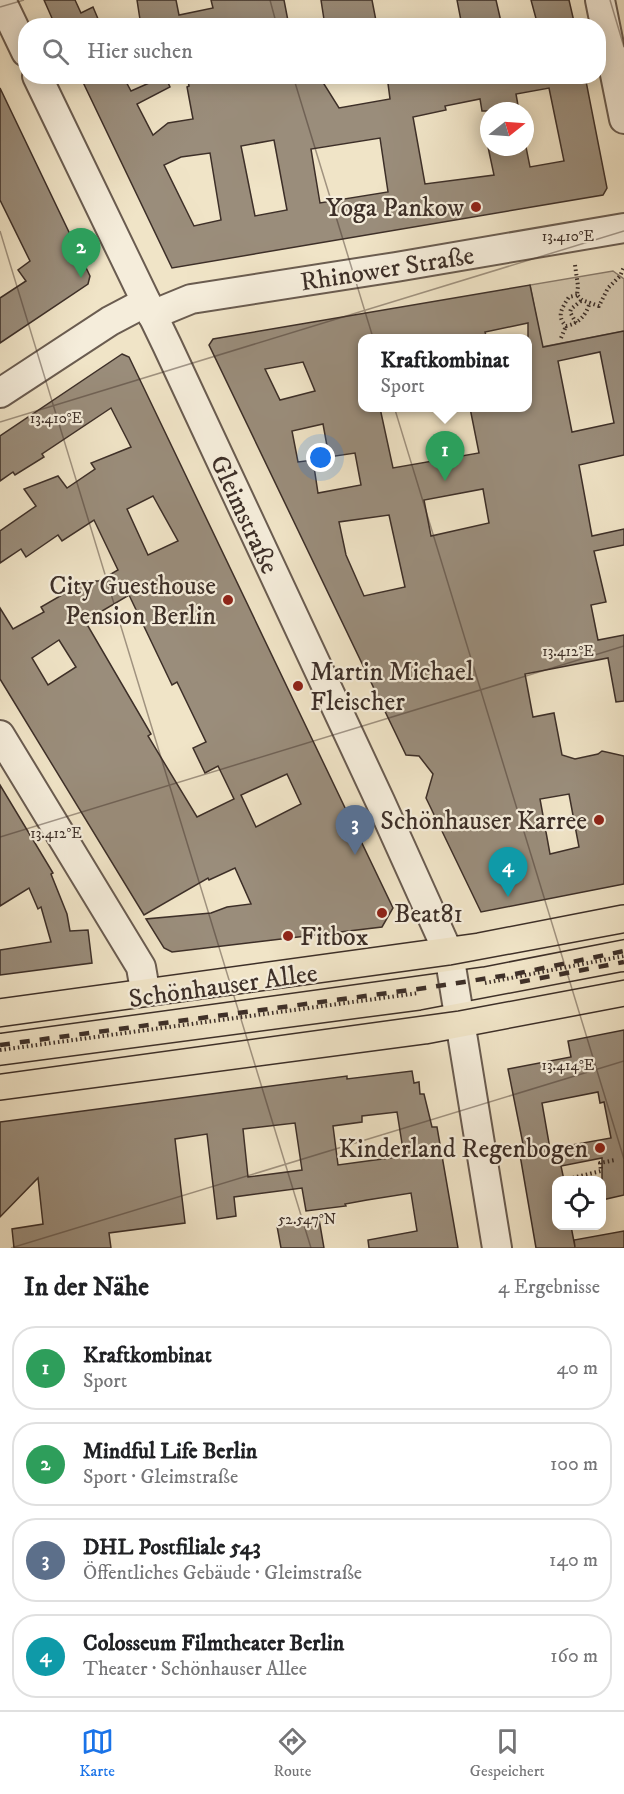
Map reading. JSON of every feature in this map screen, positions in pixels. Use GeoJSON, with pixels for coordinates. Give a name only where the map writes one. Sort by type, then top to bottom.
{"type":"FeatureCollection","features":[{"type":"Feature","properties":{"kind":"main road","name":"Schönhauser Allee"},"geometry":{"type":"LineString","coordinates":[[0,1016],[493,948],[624,922]]}},
{"type":"Feature","properties":{"kind":"main road"},"geometry":{"type":"LineString","coordinates":[[0,1083],[460,1020],[624,990]]}},
{"type":"Feature","properties":{"kind":"street"},"geometry":{"type":"LineString","coordinates":[[1,0],[18,35]]}},
{"type":"Feature","properties":{"kind":"street"},"geometry":{"type":"LineString","coordinates":[[600,0],[604,18]]}},
{"type":"Feature","properties":{"kind":"street"},"geometry":{"type":"LineString","coordinates":[[606,30],[624,119]]}},
{"type":"Feature","properties":{"kind":"street","name":"Gleimstraße"},"geometry":{"type":"LineString","coordinates":[[41,84],[380,801],[449,954],[497,1248]]}},
{"type":"Feature","properties":{"kind":"street","name":"Rhinower Straße"},"geometry":{"type":"LineString","coordinates":[[0,393],[110,321],[149,309],[190,299],[624,228]]}},
{"type":"Feature","properties":{"kind":"street"},"geometry":{"type":"LineString","coordinates":[[0,735],[141,967],[146,996]]}},
{"type":"Feature","properties":{"kind":"path"},"geometry":{"type":"LineString","coordinates":[[575,265],[579,286],[577,295]]}},
{"type":"Feature","properties":{"kind":"path"},"geometry":{"type":"LineString","coordinates":[[577,295],[582,300],[599,306],[608,288],[620,276],[624,267]]}},
{"type":"Feature","properties":{"kind":"path"},"geometry":{"type":"LineString","coordinates":[[566,326],[560,316],[567,299],[577,295]]}},
{"type":"Feature","properties":{"kind":"path"},"geometry":{"type":"LineString","coordinates":[[567,299],[574,305]]}},
{"type":"Feature","properties":{"kind":"path"},"geometry":{"type":"LineString","coordinates":[[576,322],[570,312],[574,305],[582,300]]}},
{"type":"Feature","properties":{"kind":"path"},"geometry":{"type":"LineString","coordinates":[[561,338],[566,326],[587,314],[591,302]]}},
{"type":"Feature","properties":{"kind":"path"},"geometry":{"type":"LineString","coordinates":[[485,983],[624,956]]}},
{"type":"Feature","properties":{"kind":"path"},"geometry":{"type":"LineString","coordinates":[[484,974],[487,992]]}},
{"type":"Feature","properties":{"kind":"path"},"geometry":{"type":"LineString","coordinates":[[418,983],[421,1002]]}},
{"type":"Feature","properties":{"kind":"path"},"geometry":{"type":"LineString","coordinates":[[0,1050],[419,993]]}},
{"type":"Feature","properties":{"kind":"path"},"geometry":{"type":"LineString","coordinates":[[580,1176],[601,1171],[599,1157]]}},
{"type":"Feature","properties":{"kind":"path"},"geometry":{"type":"LineString","coordinates":[[600,1163],[615,1160]]}},
{"type":"Feature","properties":{"kind":"shaded area"},"geometry":{"type":"Polygon","coordinates":[[[613,271],[624,279],[624,331],[542,347],[530,285],[613,271]]]}},
{"type":"Feature","properties":{"kind":"building"},"geometry":{"type":"Polygon","coordinates":[[[44,0],[75,0],[81,13],[93,7],[98,18],[52,18],[44,0]]]}},
{"type":"Feature","properties":{"kind":"building"},"geometry":{"type":"Polygon","coordinates":[[[137,0],[176,0],[179,15],[213,8],[211,0],[284,0],[287,18],[140,18],[137,0]]]}},
{"type":"Feature","properties":{"kind":"building"},"geometry":{"type":"Polygon","coordinates":[[[321,0],[372,0],[375,18],[324,18],[321,0]]]}},
{"type":"Feature","properties":{"kind":"building"},"geometry":{"type":"Polygon","coordinates":[[[457,0],[496,0],[500,18],[460,18],[457,0]]]}},
{"type":"Feature","properties":{"kind":"building"},"geometry":{"type":"Polygon","coordinates":[[[531,0],[569,0],[573,18],[536,18],[531,0]]]}},
{"type":"Feature","properties":{"kind":"building"},"geometry":{"type":"Polygon","coordinates":[[[84,84],[127,84],[131,91],[147,84],[169,84],[170,87],[137,104],[153,135],[168,123],[193,119],[187,87],[189,84],[324,84],[339,108],[390,99],[388,84],[587,84],[607,188],[603,195],[172,268],[84,84]],[[380,138],[311,149],[320,203],[388,192],[380,138]],[[274,140],[241,146],[255,216],[287,210],[274,140]],[[210,153],[181,157],[164,165],[194,226],[221,220],[210,153]]]}},
{"type":"Feature","properties":{"kind":"building"},"geometry":{"type":"Polygon","coordinates":[[[0,88],[90,276],[88,284],[0,343],[0,298],[26,281],[18,270],[30,261],[0,200],[0,88]]]}},
{"type":"Feature","properties":{"kind":"building"},"geometry":{"type":"Polygon","coordinates":[[[530,285],[543,347],[624,331],[624,455],[579,465],[592,536],[624,529],[624,545],[594,551],[606,602],[591,605],[598,640],[624,635],[624,701],[616,702],[608,658],[525,674],[533,717],[554,713],[562,755],[575,759],[602,751],[624,756],[624,884],[481,912],[426,798],[433,774],[419,756],[406,755],[209,345],[213,339],[530,285]],[[600,352],[558,361],[572,432],[614,423],[600,352]],[[303,362],[265,369],[280,400],[315,391],[303,362]],[[323,424],[292,431],[298,462],[313,460],[318,493],[361,485],[355,453],[329,457],[323,424]],[[483,489],[424,500],[431,536],[489,523],[483,489]],[[389,515],[339,522],[346,555],[364,596],[405,587],[389,515]],[[569,794],[540,799],[550,854],[579,847],[569,794]]]}},
{"type":"Feature","properties":{"kind":"building"},"geometry":{"type":"Polygon","coordinates":[[[122,354],[129,357],[393,908],[382,927],[172,952],[164,948],[146,919],[211,913],[227,907],[251,904],[235,868],[209,880],[208,878],[144,915],[0,679],[0,608],[13,629],[44,612],[41,607],[86,581],[99,581],[118,570],[94,520],[62,541],[58,535],[26,557],[21,549],[0,563],[0,531],[36,506],[24,489],[58,476],[67,488],[95,469],[91,463],[131,447],[111,408],[42,454],[44,457],[15,475],[13,472],[0,481],[0,436],[122,354]],[[153,496],[127,509],[148,555],[178,541],[153,496]],[[129,595],[85,621],[151,734],[148,736],[197,817],[234,799],[218,766],[205,773],[193,748],[206,742],[177,682],[172,685],[129,595]],[[59,640],[32,658],[48,685],[76,667],[59,640]],[[287,774],[241,795],[256,827],[301,804],[287,774]]]}},
{"type":"Feature","properties":{"kind":"building"},"geometry":{"type":"Polygon","coordinates":[[[0,785],[53,873],[51,874],[67,914],[70,931],[88,930],[92,963],[0,975],[0,950],[51,942],[41,907],[38,909],[29,888],[0,906],[0,785]]]}},
{"type":"Feature","properties":{"kind":"building"},"geometry":{"type":"Polygon","coordinates":[[[624,1030],[624,1195],[606,1199],[606,1176],[602,1176],[602,1158],[561,1166],[563,1176],[552,1176],[552,1230],[572,1230],[575,1247],[574,1240],[624,1231],[624,1248],[536,1248],[520,1155],[525,1154],[508,1069],[571,1057],[568,1041],[624,1030]],[[598,1092],[542,1103],[550,1149],[611,1138],[604,1102],[600,1103],[598,1092]]]}},
{"type":"Feature","properties":{"kind":"building"},"geometry":{"type":"Polygon","coordinates":[[[412,1071],[414,1083],[419,1082],[420,1094],[424,1094],[432,1127],[437,1127],[458,1248],[369,1248],[368,1240],[417,1231],[411,1193],[345,1204],[346,1206],[306,1211],[302,1188],[234,1197],[236,1216],[217,1219],[207,1134],[175,1139],[185,1223],[109,1233],[111,1248],[14,1248],[12,1229],[43,1224],[38,1178],[0,1217],[0,1122],[347,1076],[347,1079],[412,1071]],[[397,1112],[362,1116],[362,1122],[333,1126],[338,1165],[404,1156],[397,1112]],[[295,1123],[243,1129],[248,1177],[302,1170],[295,1123]]]}},
{"type":"Feature","properties":{"kind":"building"},"geometry":{"type":"Polygon","coordinates":[[[319,1219],[324,1248],[281,1248],[277,1226],[319,1219]]]}},
{"type":"Feature","properties":{"kind":"tram line"},"geometry":{"type":"LineString","coordinates":[[0,1027],[451,965],[624,933]]}},
{"type":"Feature","properties":{"kind":"tram line"},"geometry":{"type":"LineString","coordinates":[[0,1074],[458,1011],[624,980]]}},
{"type":"Feature","properties":{"kind":"railway"},"geometry":{"type":"LineString","coordinates":[[0,1045],[425,988],[515,974],[624,951]]}},
{"type":"Feature","properties":{"kind":"railway"},"geometry":{"type":"LineString","coordinates":[[520,982],[624,962]]}},
{"type":"Feature","properties":{"kind":"place","name":"Yoga Pankow"},"geometry":{"type":"Point","coordinates":[476,207]}},
{"type":"Feature","properties":{"kind":"place","name":"Mindful Life Berlin"},"geometry":{"type":"Point","coordinates":[81,278]}},
{"type":"Feature","properties":{"kind":"place","name":"Kraftkombinat"},"geometry":{"type":"Point","coordinates":[445,481]}},
{"type":"Feature","properties":{"kind":"place","name":"City Guesthouse Pension Berlin"},"geometry":{"type":"Point","coordinates":[228,600]}},
{"type":"Feature","properties":{"kind":"place","name":"Martin Michael Fleischer"},"geometry":{"type":"Point","coordinates":[298,686]}},
{"type":"Feature","properties":{"kind":"place","name":"Schönhauser Karree"},"geometry":{"type":"Point","coordinates":[599,820]}},
{"type":"Feature","properties":{"kind":"place","name":"DHL Postfiliale 543"},"geometry":{"type":"Point","coordinates":[355,855]}},
{"type":"Feature","properties":{"kind":"place","name":"Colosseum Filmtheater Berlin"},"geometry":{"type":"Point","coordinates":[508,897]}},
{"type":"Feature","properties":{"kind":"place","name":"Beat81"},"geometry":{"type":"Point","coordinates":[382,913]}},
{"type":"Feature","properties":{"kind":"place","name":"Fitbox"},"geometry":{"type":"Point","coordinates":[288,936]}},
{"type":"Feature","properties":{"kind":"place","name":"Kinderland Regenbogen"},"geometry":{"type":"Point","coordinates":[600,1148]}}]}
